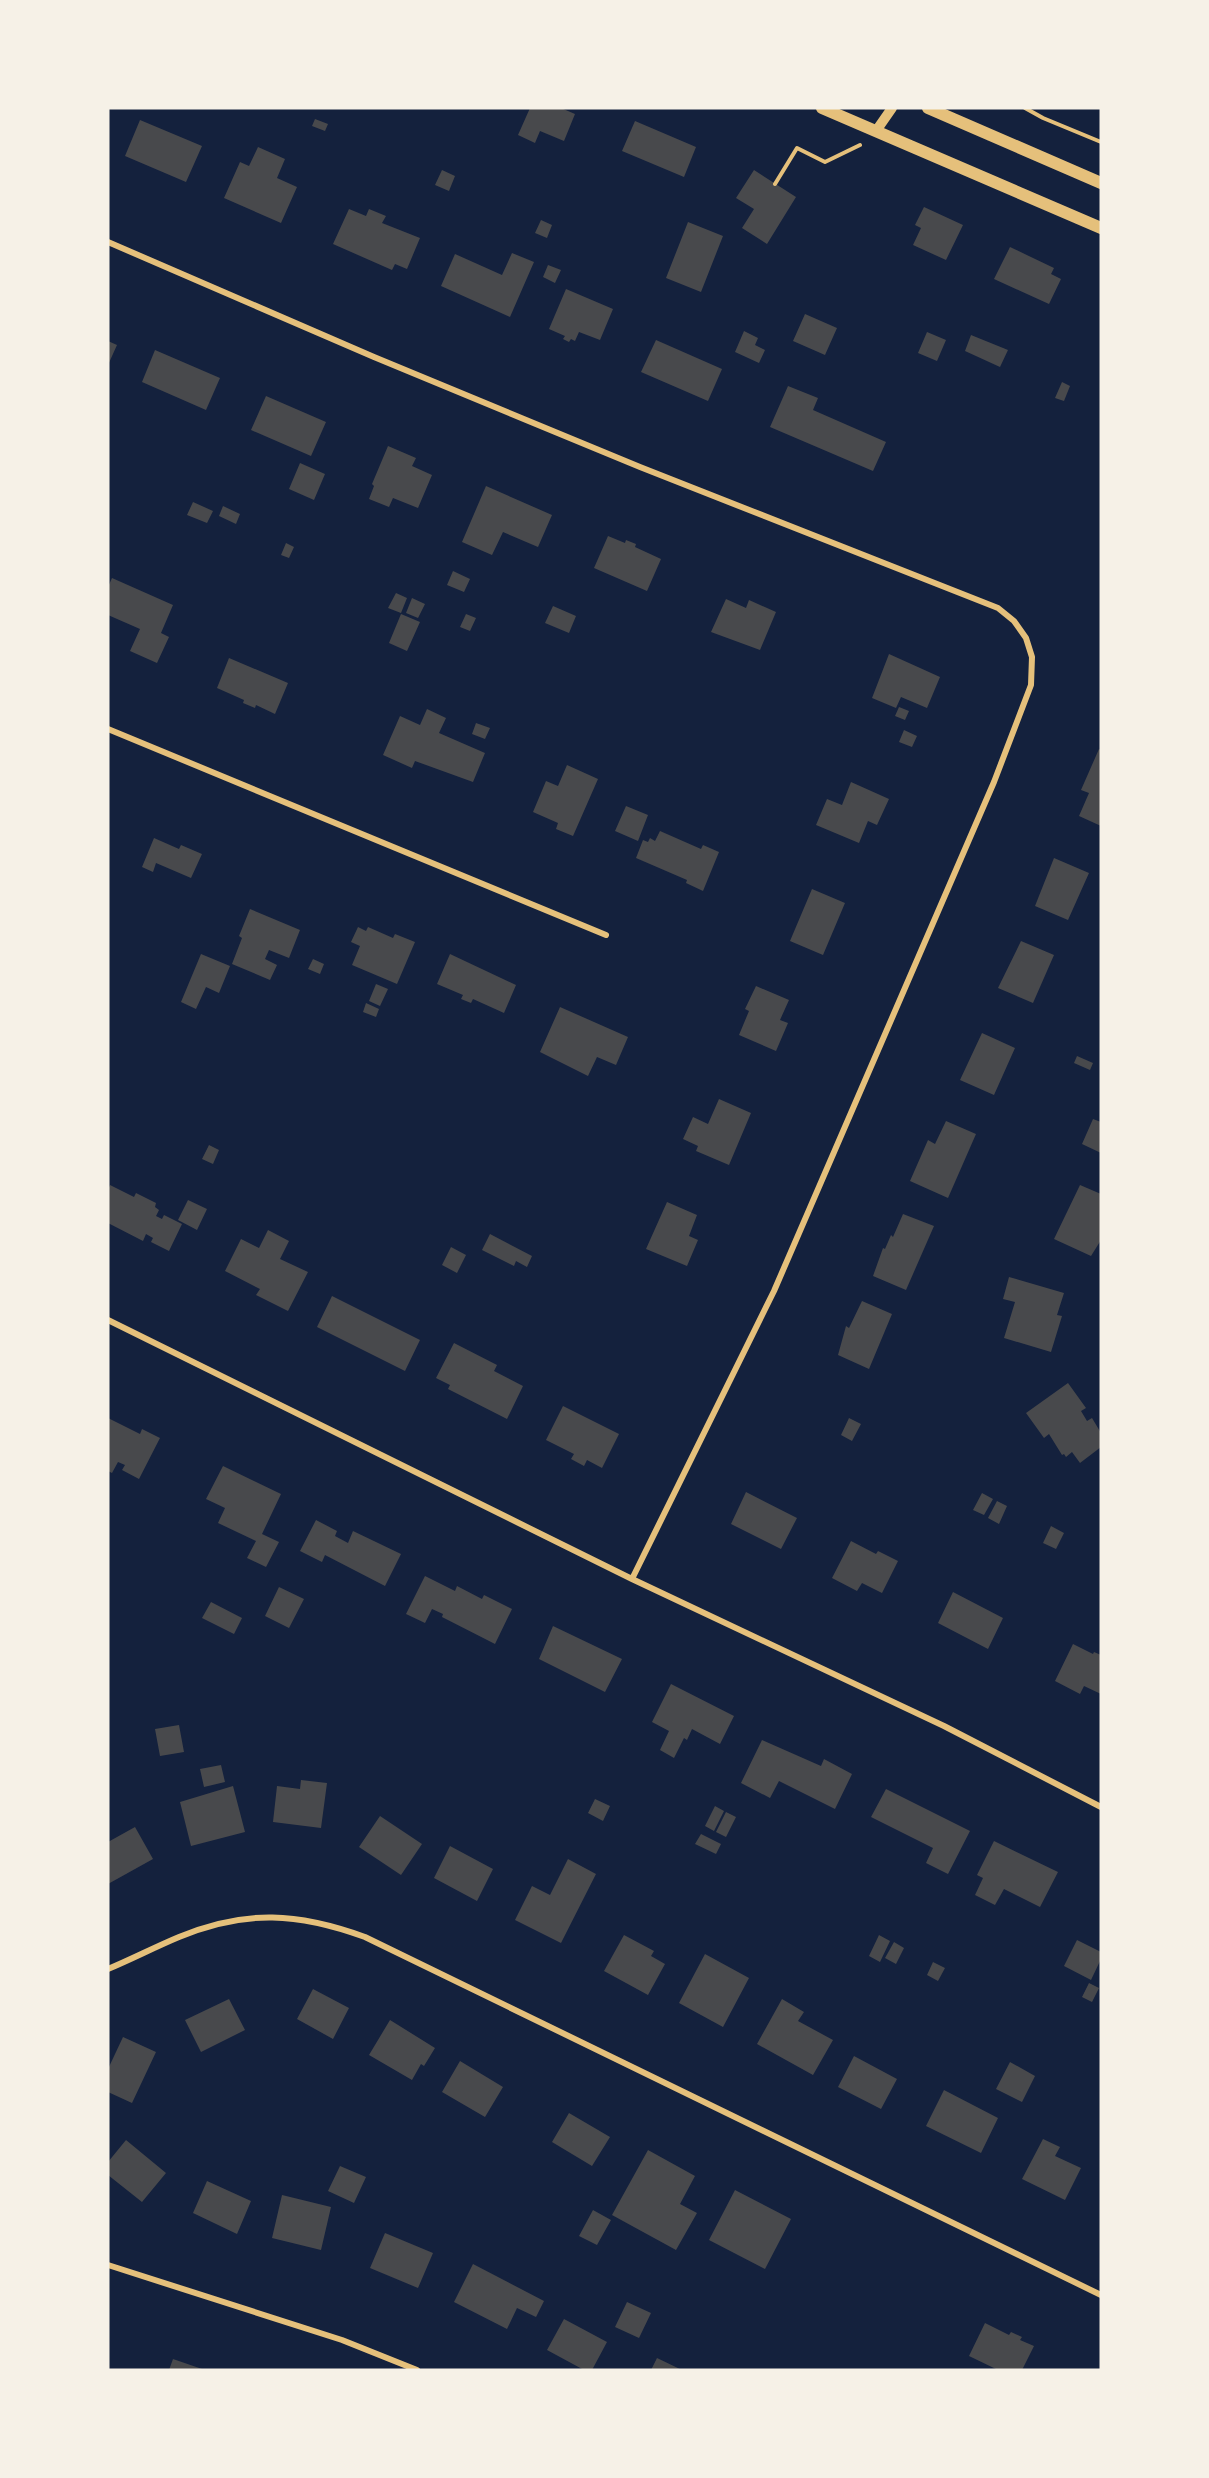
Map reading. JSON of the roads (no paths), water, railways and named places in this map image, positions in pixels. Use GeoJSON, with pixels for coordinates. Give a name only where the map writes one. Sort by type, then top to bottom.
{"type":"FeatureCollection","features":[{"type":"Feature","properties":{"kind":"main road"},"geometry":{"type":"LineString","coordinates":[[822,108],[1101,228]]}},
{"type":"Feature","properties":{"kind":"main road"},"geometry":{"type":"LineString","coordinates":[[928,108],[1101,183]]}},
{"type":"Feature","properties":{"kind":"street"},"geometry":{"type":"LineString","coordinates":[[876,131],[892,108]]}},
{"type":"Feature","properties":{"kind":"street"},"geometry":{"type":"LineString","coordinates":[[108,242],[363,353],[629,463],[998,608],[1014,621],[1026,638],[1032,657],[1031,685],[994,782],[774,1291],[632,1579]]}},
{"type":"Feature","properties":{"kind":"street"},"geometry":{"type":"LineString","coordinates":[[108,729],[606,935]]}},
{"type":"Feature","properties":{"kind":"street"},"geometry":{"type":"LineString","coordinates":[[108,1320],[632,1579],[944,1726],[1101,1807]]}},
{"type":"Feature","properties":{"kind":"street"},"geometry":{"type":"LineString","coordinates":[[108,1969],[220,1922],[286,1917],[331,1924],[365,1937],[1101,2295]]}},
{"type":"Feature","properties":{"kind":"street"},"geometry":{"type":"LineString","coordinates":[[108,2265],[342,2340],[417,2370]]}}]}
